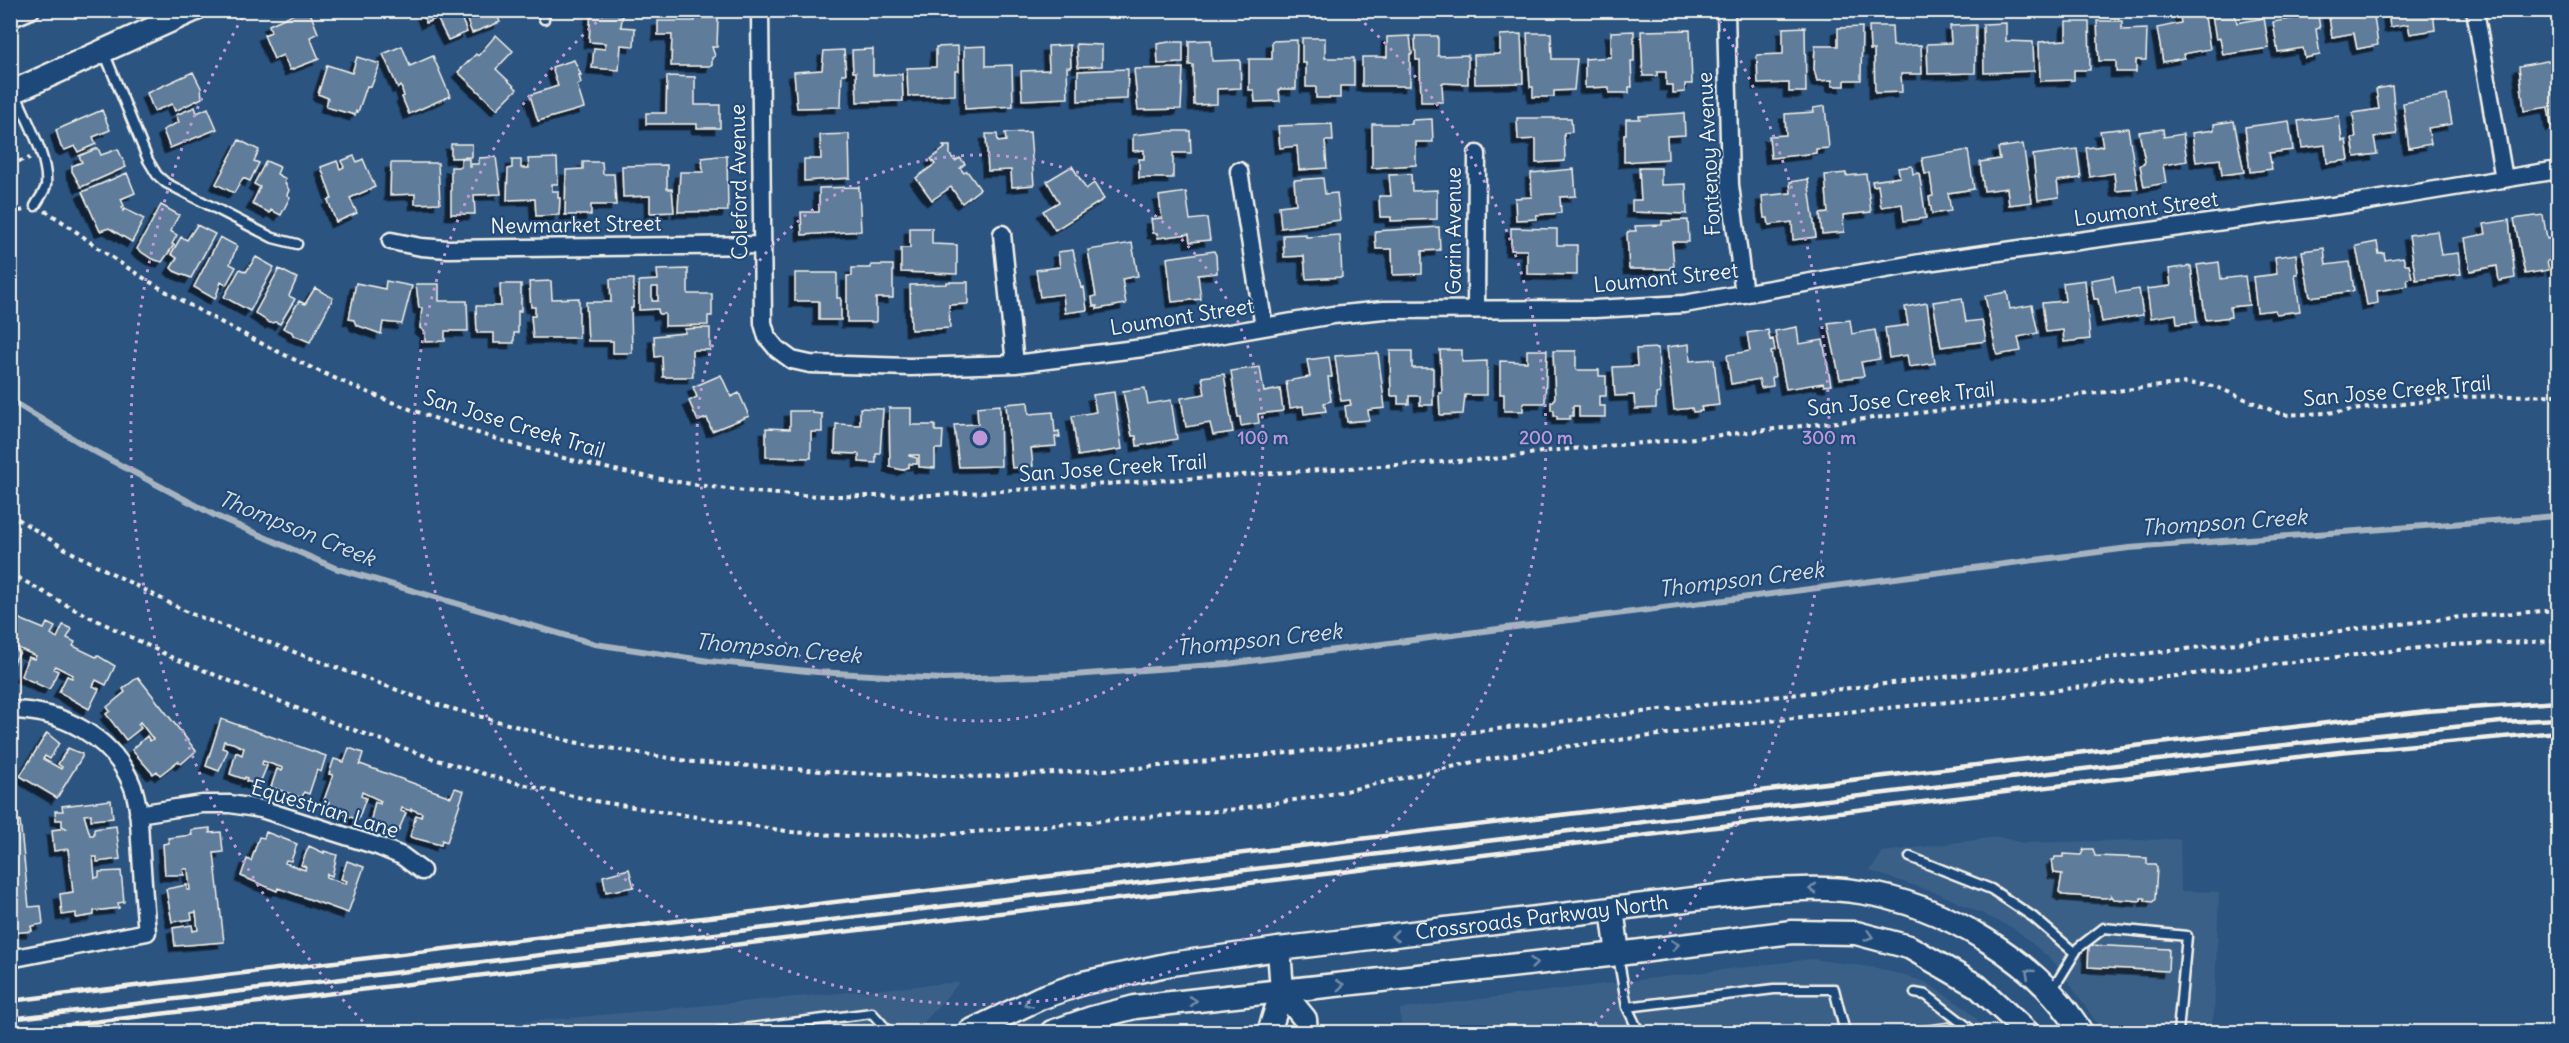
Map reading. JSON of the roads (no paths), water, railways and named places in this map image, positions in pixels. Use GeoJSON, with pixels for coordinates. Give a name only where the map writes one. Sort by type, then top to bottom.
{"type":"FeatureCollection","features":[{"type":"Feature","properties":{"kind":"street"},"geometry":{"type":"LineString","coordinates":[[10,19],[31,10]]}},
{"type":"Feature","properties":{"kind":"street"},"geometry":{"type":"LineString","coordinates":[[12,92],[194,10]]}},
{"type":"Feature","properties":{"kind":"street","name":"Coleford Avenue"},"geometry":{"type":"LineString","coordinates":[[760,10],[763,323],[767,337],[777,349]]}},
{"type":"Feature","properties":{"kind":"street","name":"Fontenoy Avenue"},"geometry":{"type":"LineString","coordinates":[[1726,10],[1730,185],[1736,247],[1744,294]]}},
{"type":"Feature","properties":{"kind":"street"},"geometry":{"type":"LineString","coordinates":[[2475,10],[2504,179]]}},
{"type":"Feature","properties":{"kind":"street","name":"Garin Avenue"},"geometry":{"type":"LineString","coordinates":[[1476,309],[1477,154]]}},
{"type":"Feature","properties":{"kind":"street","name":"Loumont Street"},"geometry":{"type":"LineString","coordinates":[[777,349],[792,360],[810,364],[910,367],[1015,364],[1143,348],[1332,315],[1384,310],[1630,308],[1684,304],[2003,251],[2369,201],[2559,170]]}},
{"type":"Feature","properties":{"kind":"street"},"geometry":{"type":"LineString","coordinates":[[1239,171],[1264,327]]}},
{"type":"Feature","properties":{"kind":"street"},"geometry":{"type":"LineString","coordinates":[[1002,234],[1015,364]]}},
{"type":"Feature","properties":{"kind":"street","name":"Newmarket Street"},"geometry":{"type":"LineString","coordinates":[[391,241],[421,248],[448,249],[763,245]]}},
{"type":"Feature","properties":{"kind":"street"},"geometry":{"type":"LineString","coordinates":[[10,710],[30,710],[75,724],[97,740],[120,762],[133,786],[138,814],[147,932],[10,959]]}},
{"type":"Feature","properties":{"kind":"street","name":"Equestrian Lane"},"geometry":{"type":"LineString","coordinates":[[138,814],[202,804],[230,804],[261,809],[380,847],[402,856],[423,871]]}},
{"type":"Feature","properties":{"kind":"street","name":"Crossroads Parkway North"},"geometry":{"type":"LineString","coordinates":[[973,1031],[1040,998],[1083,983],[1170,964],[1760,891],[1817,888],[1861,892],[1909,903],[1954,922],[2001,950],[2051,993],[2081,1032]]}},
{"type":"Feature","properties":{"kind":"street"},"geometry":{"type":"LineString","coordinates":[[1612,909],[1618,954]]}},
{"type":"Feature","properties":{"kind":"street","name":"Crossroads Parkway North"},"geometry":{"type":"LineString","coordinates":[[1052,1032],[1092,1018],[1135,1007],[1618,954],[1792,932],[1856,933],[1909,947],[1977,986],[2026,1032]]}},
{"type":"Feature","properties":{"kind":"street"},"geometry":{"type":"LineString","coordinates":[[1271,1032],[1282,991],[1279,949]]}},
{"type":"Feature","properties":{"kind":"street"},"geometry":{"type":"LineString","coordinates":[[1282,991],[1305,1019],[1306,1032]]}},
{"type":"Feature","properties":{"kind":"lane"},"geometry":{"type":"LineString","coordinates":[[104,51],[148,160],[157,175],[166,183],[273,238],[297,244]]}},
{"type":"Feature","properties":{"kind":"lane"},"geometry":{"type":"LineString","coordinates":[[12,92],[41,156],[46,186],[35,206]]}},
{"type":"Feature","properties":{"kind":"lane"},"geometry":{"type":"LineString","coordinates":[[1910,857],[1991,889],[2033,916],[2075,953]]}},
{"type":"Feature","properties":{"kind":"lane"},"geometry":{"type":"LineString","coordinates":[[2051,993],[2078,948],[2104,928],[2187,936],[2178,1032]]}},
{"type":"Feature","properties":{"kind":"lane"},"geometry":{"type":"LineString","coordinates":[[1618,954],[1627,1007],[1639,1032]]}},
{"type":"Feature","properties":{"kind":"lane"},"geometry":{"type":"LineString","coordinates":[[1627,1007],[1774,989],[1834,989],[1845,1032]]}},
{"type":"Feature","properties":{"kind":"lane"},"geometry":{"type":"LineString","coordinates":[[1916,993],[1926,995],[1974,1032]]}},
{"type":"Feature","properties":{"kind":"lane"},"geometry":{"type":"LineString","coordinates":[[718,1032],[872,1013],[889,1032]]}},
{"type":"Feature","properties":{"kind":"waterway","name":"Thompson Creek"},"geometry":{"type":"LineString","coordinates":[[10,400],[90,449],[216,516],[335,568],[595,644],[709,661],[817,672],[943,679],[1073,675],[1227,664],[2129,548],[2558,516]]}},
{"type":"Feature","properties":{"kind":"railway"},"geometry":{"type":"LineString","coordinates":[[10,1001],[2426,711],[2558,702]]}},
{"type":"Feature","properties":{"kind":"railway"},"geometry":{"type":"LineString","coordinates":[[10,1019],[2266,747],[2501,722],[2558,719]]}},
{"type":"Feature","properties":{"kind":"railway"},"geometry":{"type":"LineString","coordinates":[[10,1032],[2339,752],[2558,732]]}}]}
